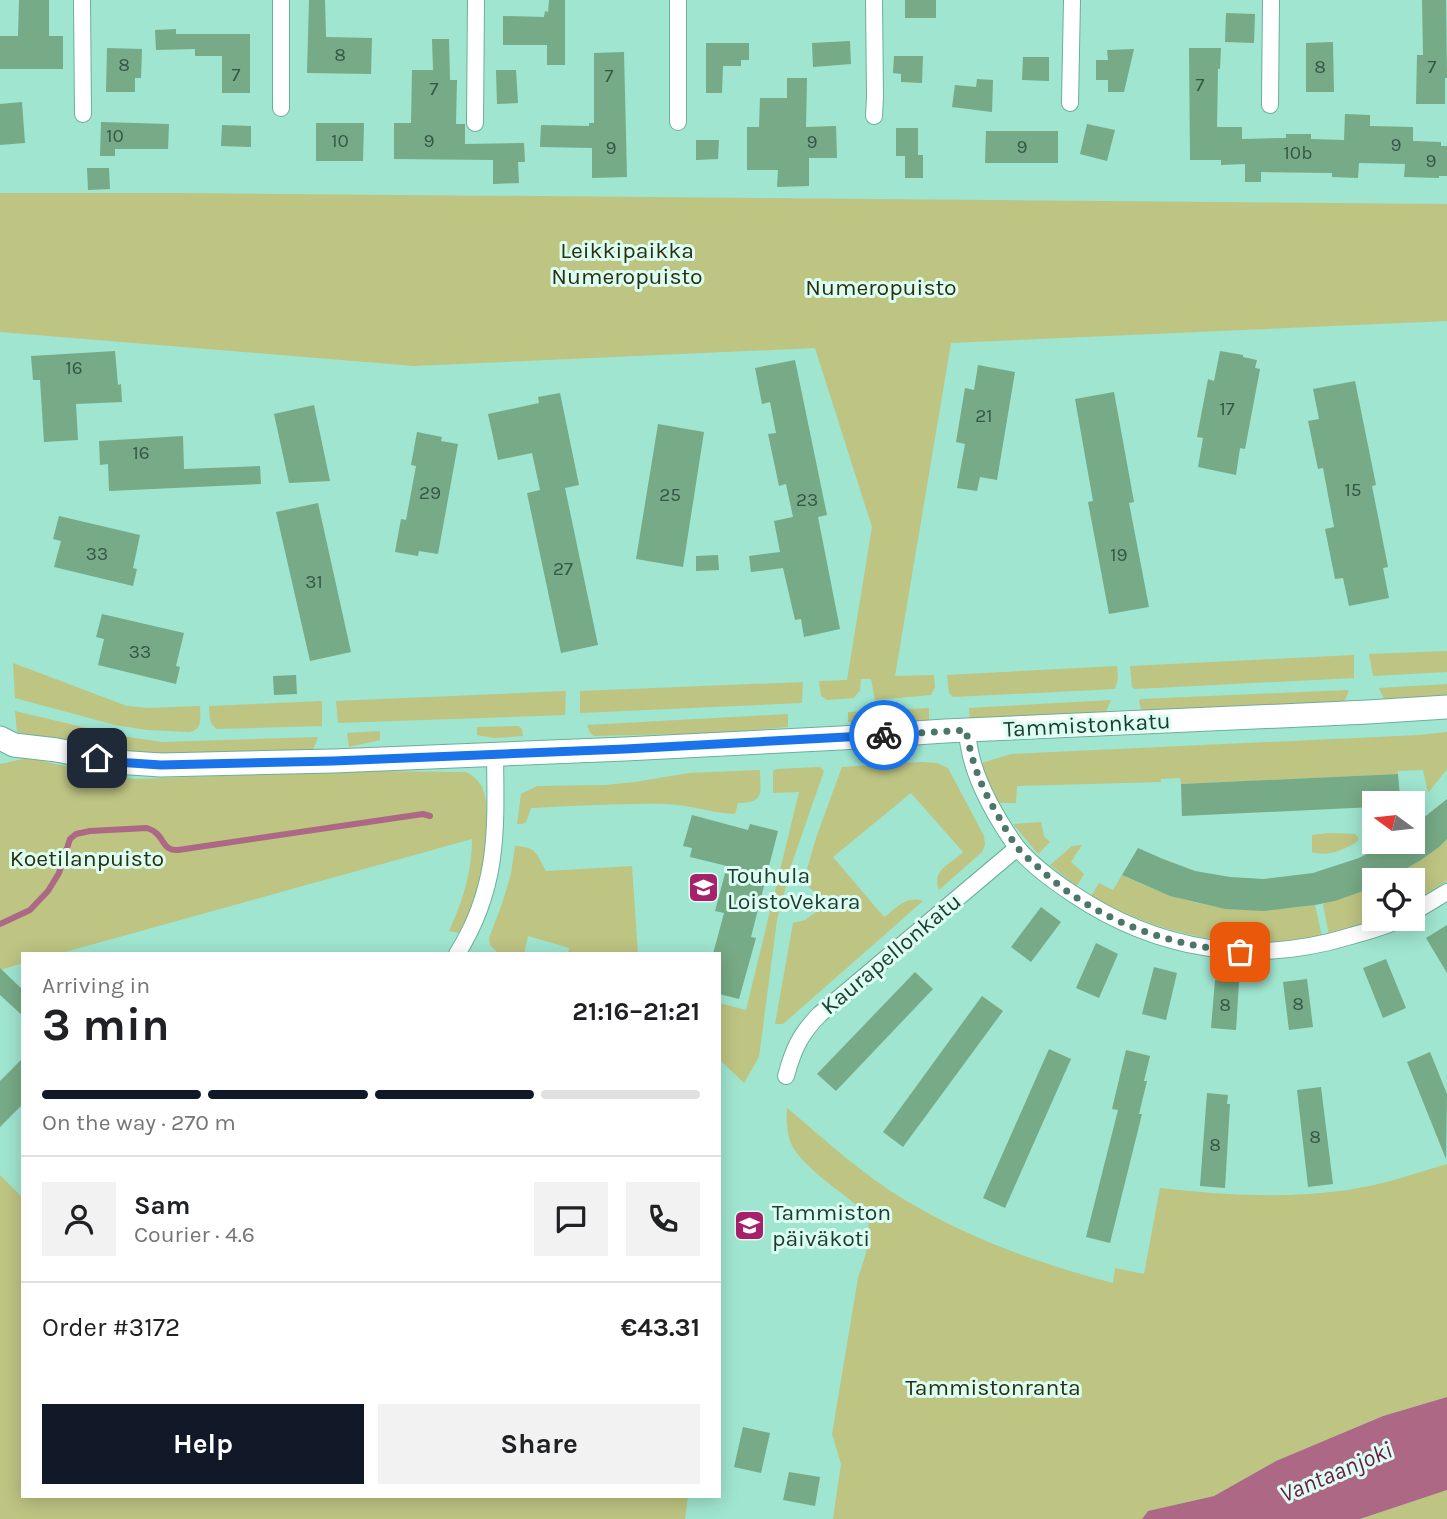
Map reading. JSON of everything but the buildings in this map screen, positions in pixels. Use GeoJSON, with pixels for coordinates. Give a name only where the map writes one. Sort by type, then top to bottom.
{"type":"FeatureCollection","features":[{"type":"Feature","properties":{"kind":"street"},"geometry":{"type":"LineString","coordinates":[[82,0],[83,114]]}},
{"type":"Feature","properties":{"kind":"street"},"geometry":{"type":"LineString","coordinates":[[281,0],[281,108]]}},
{"type":"Feature","properties":{"kind":"street"},"geometry":{"type":"LineString","coordinates":[[475,123],[476,0]]}},
{"type":"Feature","properties":{"kind":"street"},"geometry":{"type":"LineString","coordinates":[[678,0],[678,122]]}},
{"type":"Feature","properties":{"kind":"street"},"geometry":{"type":"LineString","coordinates":[[874,0],[874,116]]}},
{"type":"Feature","properties":{"kind":"street"},"geometry":{"type":"LineString","coordinates":[[1070,103],[1072,0]]}},
{"type":"Feature","properties":{"kind":"street"},"geometry":{"type":"LineString","coordinates":[[1270,105],[1271,0]]}},
{"type":"Feature","properties":{"kind":"street","name":"Tammistonkatu"},"geometry":{"type":"LineString","coordinates":[[5,745],[57,750],[116,762],[161,765],[495,755],[1447,707]]}},
{"type":"Feature","properties":{"kind":"street"},"geometry":{"type":"LineString","coordinates":[[966,730],[971,758],[985,795],[1017,848],[1060,885],[1093,907],[1149,934],[1213,949],[1240,952],[1328,943],[1367,931]]}},
{"type":"Feature","properties":{"kind":"street"},"geometry":{"type":"LineString","coordinates":[[458,952],[488,884],[494,852],[495,755]]}},
{"type":"Feature","properties":{"kind":"street","name":"Kaurapellonkatu"},"geometry":{"type":"LineString","coordinates":[[786,1076],[797,1043],[813,1021],[1017,848]]}},
{"type":"Feature","properties":{"kind":"street"},"geometry":{"type":"LineString","coordinates":[[1425,905],[1447,892]]}},
{"type":"Feature","properties":{"kind":"green space","name":"Numeropuisto"},"geometry":{"type":"Polygon","coordinates":[[[0,193],[1447,204],[1447,321],[951,343],[895,676],[934,675],[935,687],[931,695],[875,700],[871,679],[861,679],[860,690],[854,698],[827,700],[821,696],[819,681],[847,680],[872,527],[815,348],[414,366],[0,332],[0,193]]]}},
{"type":"Feature","properties":{"kind":"green space"},"geometry":{"type":"Polygon","coordinates":[[[1447,651],[1447,672],[1373,676],[1369,654],[1447,651]]]}},
{"type":"Feature","properties":{"kind":"green space"},"geometry":{"type":"Polygon","coordinates":[[[1354,655],[1354,678],[1135,689],[1132,687],[1130,666],[1354,655]]]}},
{"type":"Feature","properties":{"kind":"green space"},"geometry":{"type":"Polygon","coordinates":[[[13,663],[127,706],[200,706],[200,723],[197,729],[189,732],[147,730],[115,725],[15,698],[13,663]]]}},
{"type":"Feature","properties":{"kind":"green space"},"geometry":{"type":"Polygon","coordinates":[[[1117,666],[1115,689],[953,697],[949,693],[947,675],[1117,666]]]}},
{"type":"Feature","properties":{"kind":"green space"},"geometry":{"type":"Polygon","coordinates":[[[803,682],[802,703],[580,713],[580,691],[803,682]]]}},
{"type":"Feature","properties":{"kind":"green space"},"geometry":{"type":"Polygon","coordinates":[[[1447,684],[1447,698],[1386,703],[1379,688],[1447,684]]]}},
{"type":"Feature","properties":{"kind":"green space"},"geometry":{"type":"Polygon","coordinates":[[[1349,690],[1343,705],[1142,714],[1139,701],[1141,699],[1349,690]]]}},
{"type":"Feature","properties":{"kind":"green space"},"geometry":{"type":"Polygon","coordinates":[[[566,691],[565,715],[338,723],[336,701],[566,691]]]}},
{"type":"Feature","properties":{"kind":"green space"},"geometry":{"type":"Polygon","coordinates":[[[1111,700],[1104,716],[970,722],[969,708],[1111,700]]]}},
{"type":"Feature","properties":{"kind":"green space"},"geometry":{"type":"Polygon","coordinates":[[[322,701],[322,726],[217,729],[210,719],[209,706],[322,701]]]}},
{"type":"Feature","properties":{"kind":"green space"},"geometry":{"type":"Polygon","coordinates":[[[929,708],[929,723],[848,722],[848,712],[929,708]]]}},
{"type":"Feature","properties":{"kind":"green space"},"geometry":{"type":"Polygon","coordinates":[[[15,711],[121,736],[163,742],[318,737],[312,752],[118,755],[17,732],[15,711]]]}},
{"type":"Feature","properties":{"kind":"green space"},"geometry":{"type":"Polygon","coordinates":[[[788,714],[788,727],[720,733],[594,736],[587,725],[788,714]]]}},
{"type":"Feature","properties":{"kind":"green space"},"geometry":{"type":"Polygon","coordinates":[[[518,726],[522,729],[523,736],[494,738],[477,735],[477,727],[518,726]]]}},
{"type":"Feature","properties":{"kind":"green space"},"geometry":{"type":"Polygon","coordinates":[[[380,731],[380,740],[349,747],[347,733],[380,731]]]}},
{"type":"Feature","properties":{"kind":"green space"},"geometry":{"type":"Polygon","coordinates":[[[1447,732],[1447,769],[1428,793],[1423,770],[1398,771],[1398,774],[1181,784],[1180,778],[1161,779],[1161,782],[1017,786],[1016,803],[999,803],[982,763],[1011,754],[1447,732]]]}},
{"type":"Feature","properties":{"kind":"green space","name":"Koetilanpuisto"},"geometry":{"type":"Polygon","coordinates":[[[33,759],[135,779],[367,771],[466,772],[482,787],[486,801],[486,839],[479,882],[459,933],[449,931],[466,886],[472,839],[65,952],[21,952],[21,964],[0,970],[0,764],[33,759]]]}},
{"type":"Feature","properties":{"kind":"green space"},"geometry":{"type":"Polygon","coordinates":[[[937,763],[948,768],[984,836],[985,845],[982,852],[939,890],[938,877],[943,868],[963,852],[911,793],[833,857],[884,917],[907,901],[923,901],[783,1024],[775,1024],[793,923],[805,920],[816,912],[819,897],[808,886],[805,876],[842,767],[937,763]]]}},
{"type":"Feature","properties":{"kind":"green space"},"geometry":{"type":"Polygon","coordinates":[[[820,767],[824,771],[792,863],[777,920],[759,1057],[744,1083],[721,1061],[721,1004],[746,1010],[799,792],[773,793],[773,771],[820,767]]]}},
{"type":"Feature","properties":{"kind":"green space"},"geometry":{"type":"Polygon","coordinates":[[[760,770],[760,795],[753,801],[738,803],[735,814],[666,804],[531,808],[526,822],[517,824],[521,794],[537,786],[605,785],[689,773],[760,770]]]}},
{"type":"Feature","properties":{"kind":"green space"},"geometry":{"type":"Polygon","coordinates":[[[1041,822],[1044,836],[1050,842],[1038,854],[1013,824],[1041,822]]]}},
{"type":"Feature","properties":{"kind":"green space"},"geometry":{"type":"Polygon","coordinates":[[[1355,834],[1358,841],[1336,852],[1312,852],[1312,835],[1355,834]]]}},
{"type":"Feature","properties":{"kind":"green space"},"geometry":{"type":"Polygon","coordinates":[[[1447,839],[1447,881],[1425,894],[1425,868],[1407,868],[1447,839]]]}},
{"type":"Feature","properties":{"kind":"green space"},"geometry":{"type":"Polygon","coordinates":[[[1082,845],[1071,862],[1084,874],[1077,886],[1050,865],[1072,846],[1082,845]]]}},
{"type":"Feature","properties":{"kind":"green space"},"geometry":{"type":"Polygon","coordinates":[[[515,846],[535,852],[546,871],[632,866],[638,952],[568,952],[569,948],[528,936],[524,952],[497,952],[490,945],[489,938],[511,874],[515,846]]]}},
{"type":"Feature","properties":{"kind":"green space"},"geometry":{"type":"Polygon","coordinates":[[[1122,875],[1170,895],[1216,906],[1263,910],[1315,905],[1322,936],[1261,942],[1232,941],[1175,931],[1147,922],[1091,896],[1099,883],[1113,890],[1122,875]]]}},
{"type":"Feature","properties":{"kind":"green space"},"geometry":{"type":"Polygon","coordinates":[[[1362,891],[1362,924],[1329,935],[1323,904],[1362,891]]]}},
{"type":"Feature","properties":{"kind":"green space","name":"Tammistonranta"},"geometry":{"type":"Polygon","coordinates":[[[787,1108],[874,1180],[930,1214],[1006,1249],[1113,1283],[1115,1268],[1144,1274],[1160,1188],[1254,1195],[1324,1193],[1373,1185],[1447,1164],[1447,1397],[1383,1416],[1276,1461],[1214,1496],[1148,1511],[1142,1519],[833,1519],[841,1464],[832,1434],[858,1278],[868,1244],[869,1226],[863,1210],[812,1169],[795,1150],[788,1133],[787,1108]]]}},
{"type":"Feature","properties":{"kind":"green space"},"geometry":{"type":"Polygon","coordinates":[[[0,1175],[21,1196],[21,1498],[688,1498],[685,1519],[0,1519],[0,1175]]]}},
{"type":"Feature","properties":{"kind":"green space"},"geometry":{"type":"Polygon","coordinates":[[[1447,1490],[1447,1519],[1360,1519],[1447,1490]]]}},
{"type":"Feature","properties":{"kind":"water","name":"Vantaanjoki"},"geometry":{"type":"Polygon","coordinates":[[[1447,1397],[1447,1490],[1360,1519],[1142,1519],[1148,1511],[1214,1496],[1276,1461],[1383,1416],[1447,1397]]]}},
{"type":"Feature","properties":{"kind":"waterway"},"geometry":{"type":"LineString","coordinates":[[0,924],[30,910],[48,891],[59,873],[70,839],[76,834],[147,828],[157,834],[168,848],[178,850],[423,814],[430,816]]}},
{"type":"Feature","properties":{"kind":"way so far"},"geometry":{"type":"LineString","coordinates":[[884,735],[966,730],[971,758],[985,795],[1017,848],[1046,874],[1093,907],[1149,934],[1213,949],[1240,952]]}},
{"type":"Feature","properties":{"kind":"place","name":"Touhula LoistoVekara"},"geometry":{"type":"Point","coordinates":[704,888]}},
{"type":"Feature","properties":{"kind":"place","name":"Tammiston päiväkoti"},"geometry":{"type":"Point","coordinates":[749,1225]}},
{"type":"Feature","properties":{"kind":"route"},"geometry":{"type":"LineString","coordinates":[[97,758],[161,765],[333,761],[884,735]]}},
{"type":"Feature","properties":{"kind":"park label","name":"Leikkipaikka Numeropuisto"},"geometry":{"type":"Point","coordinates":[627,263]}}]}
